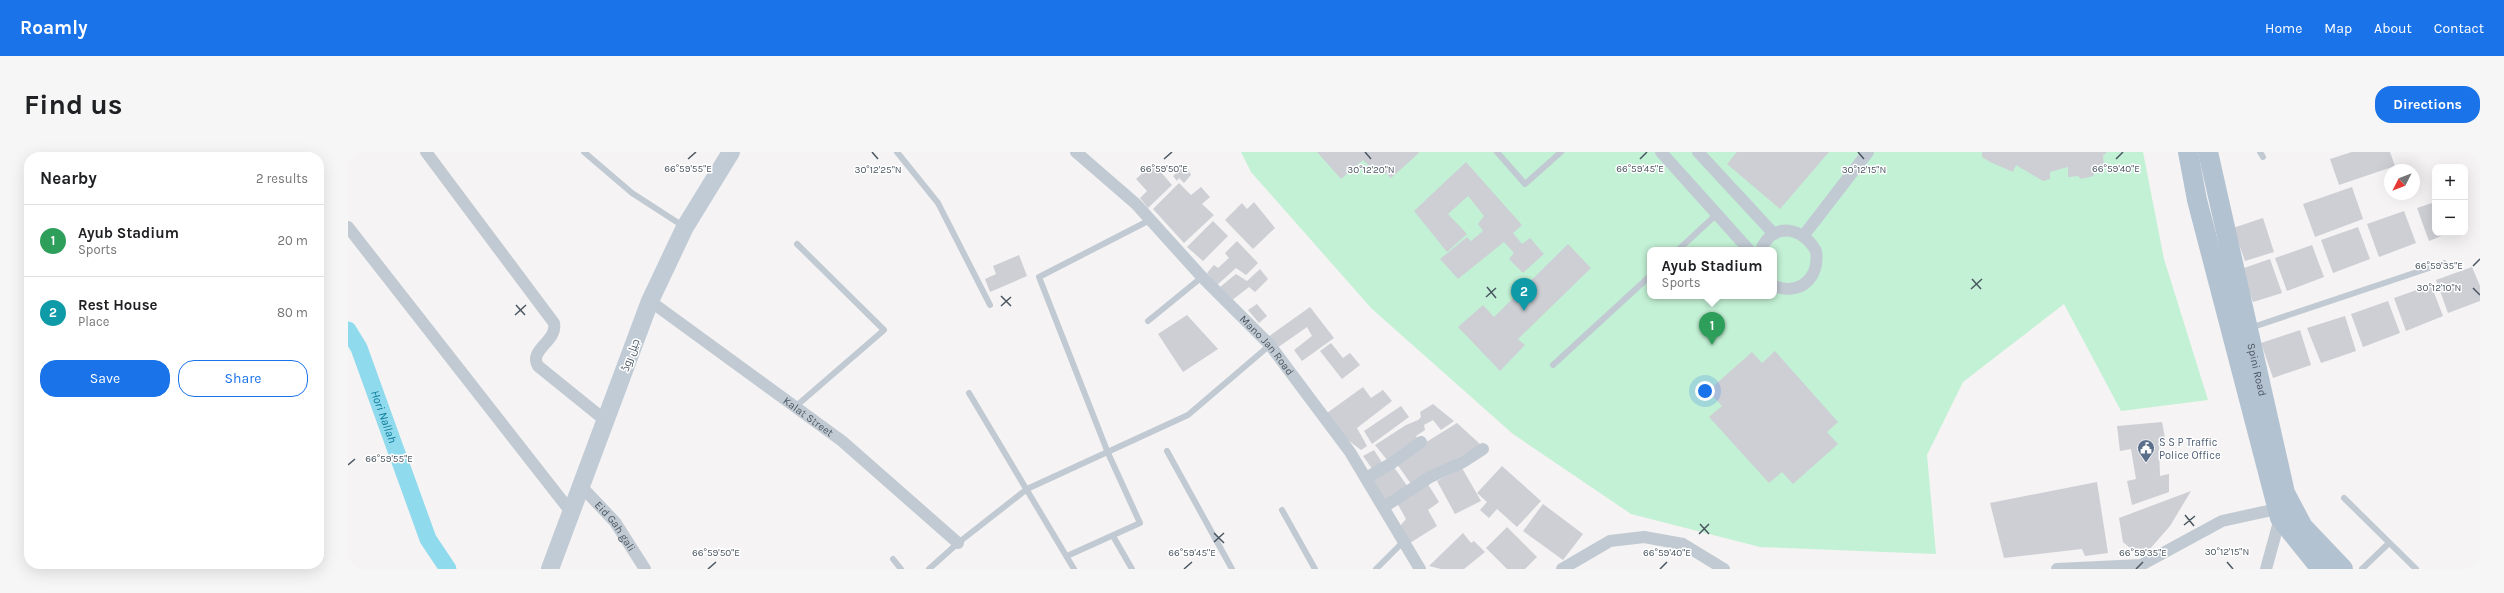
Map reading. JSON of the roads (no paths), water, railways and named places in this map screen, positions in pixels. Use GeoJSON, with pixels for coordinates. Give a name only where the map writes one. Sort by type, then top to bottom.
{"type":"FeatureCollection","features":[{"type":"Feature","properties":{"kind":"main road","name":"جیل روڈ"},"geometry":{"type":"LineString","coordinates":[[550,569],[650,301],[685,227],[731,152]]}},
{"type":"Feature","properties":{"kind":"main road","name":"Spini Road"},"geometry":{"type":"LineString","coordinates":[[2188,152],[2197,200],[2278,514],[2321,569]]}},
{"type":"Feature","properties":{"kind":"main road","name":"Spini Road"},"geometry":{"type":"LineString","coordinates":[[2208,152],[2285,492],[2303,527],[2343,569]]}},
{"type":"Feature","properties":{"kind":"street"},"geometry":{"type":"LineString","coordinates":[[426,152],[554,323],[554,333],[536,355],[535,362],[606,422]]}},
{"type":"Feature","properties":{"kind":"street","name":"Mano Jan Road"},"geometry":{"type":"LineString","coordinates":[[1076,152],[1136,204],[1202,277],[1270,345],[1350,452],[1420,569]]}},
{"type":"Feature","properties":{"kind":"street"},"geometry":{"type":"LineString","coordinates":[[1661,152],[1746,247]]}},
{"type":"Feature","properties":{"kind":"street"},"geometry":{"type":"LineString","coordinates":[[1698,152],[1774,234]]}},
{"type":"Feature","properties":{"kind":"street"},"geometry":{"type":"LineString","coordinates":[[1804,235],[1868,152]]}},
{"type":"Feature","properties":{"kind":"street"},"geometry":{"type":"LineString","coordinates":[[348,227],[571,512]]}},
{"type":"Feature","properties":{"kind":"street"},"geometry":{"type":"LineString","coordinates":[[1763,247],[1768,239],[1774,234],[1789,230],[1804,235],[1816,251],[1816,271],[1802,286],[1783,289],[1777,287]]}},
{"type":"Feature","properties":{"kind":"street","name":"Kalat Street"},"geometry":{"type":"LineString","coordinates":[[650,301],[842,442],[958,543]]}},
{"type":"Feature","properties":{"kind":"street"},"geometry":{"type":"LineString","coordinates":[[1366,478],[1392,463],[1421,442]]}},
{"type":"Feature","properties":{"kind":"street"},"geometry":{"type":"LineString","coordinates":[[1384,507],[1430,477],[1463,462],[1483,449]]}},
{"type":"Feature","properties":{"kind":"street","name":"Eid Gah gali"},"geometry":{"type":"LineString","coordinates":[[581,486],[615,522],[645,569]]}},
{"type":"Feature","properties":{"kind":"street"},"geometry":{"type":"LineString","coordinates":[[2057,569],[2142,565],[2222,521],[2278,514],[2266,569]]}},
{"type":"Feature","properties":{"kind":"street"},"geometry":{"type":"LineString","coordinates":[[1562,569],[1610,541],[1644,537],[1683,544],[1724,569]]}},
{"type":"Feature","properties":{"kind":"lane"},"geometry":{"type":"LineString","coordinates":[[584,152],[632,193],[685,227]]}},
{"type":"Feature","properties":{"kind":"lane"},"geometry":{"type":"LineString","coordinates":[[897,152],[938,203],[990,305]]}},
{"type":"Feature","properties":{"kind":"lane"},"geometry":{"type":"LineString","coordinates":[[1498,152],[1525,184],[1561,152]]}},
{"type":"Feature","properties":{"kind":"lane"},"geometry":{"type":"LineString","coordinates":[[1681,247],[1717,214]]}},
{"type":"Feature","properties":{"kind":"lane"},"geometry":{"type":"LineString","coordinates":[[1067,556],[1140,523],[1108,453],[1039,277],[1150,220]]}},
{"type":"Feature","properties":{"kind":"lane"},"geometry":{"type":"LineString","coordinates":[[795,407],[884,330],[797,244]]}},
{"type":"Feature","properties":{"kind":"lane"},"geometry":{"type":"LineString","coordinates":[[2249,328],[2444,263]]}},
{"type":"Feature","properties":{"kind":"lane"},"geometry":{"type":"LineString","coordinates":[[1148,321],[1202,277]]}},
{"type":"Feature","properties":{"kind":"lane"},"geometry":{"type":"LineString","coordinates":[[1553,365],[1647,279]]}},
{"type":"Feature","properties":{"kind":"lane"},"geometry":{"type":"LineString","coordinates":[[929,569],[958,543],[1027,489],[1188,415],[1270,345]]}},
{"type":"Feature","properties":{"kind":"lane"},"geometry":{"type":"LineString","coordinates":[[969,393],[1074,569]]}},
{"type":"Feature","properties":{"kind":"lane"},"geometry":{"type":"LineString","coordinates":[[1167,451],[1232,569]]}},
{"type":"Feature","properties":{"kind":"lane"},"geometry":{"type":"LineString","coordinates":[[2344,498],[2416,569]]}},
{"type":"Feature","properties":{"kind":"lane"},"geometry":{"type":"LineString","coordinates":[[1282,510],[1315,569]]}},
{"type":"Feature","properties":{"kind":"lane"},"geometry":{"type":"LineString","coordinates":[[1113,536],[1132,569]]}},
{"type":"Feature","properties":{"kind":"lane"},"geometry":{"type":"LineString","coordinates":[[1376,569],[1404,541]]}},
{"type":"Feature","properties":{"kind":"lane"},"geometry":{"type":"LineString","coordinates":[[2362,569],[2389,544]]}},
{"type":"Feature","properties":{"kind":"lane"},"geometry":{"type":"LineString","coordinates":[[893,559],[901,569]]}},
{"type":"Feature","properties":{"kind":"waterway","name":"Hori Nallah"},"geometry":{"type":"LineString","coordinates":[[348,330],[359,348],[428,539],[448,569]]}},
{"type":"Feature","properties":{"kind":"place","name":"Rest House"},"geometry":{"type":"Point","coordinates":[1524,311]}},
{"type":"Feature","properties":{"kind":"place","name":"Ayub Stadium"},"geometry":{"type":"Point","coordinates":[1712,345]}},
{"type":"Feature","properties":{"kind":"place","name":"S S P Traffic Police Office"},"geometry":{"type":"Point","coordinates":[2146,463]}}]}
